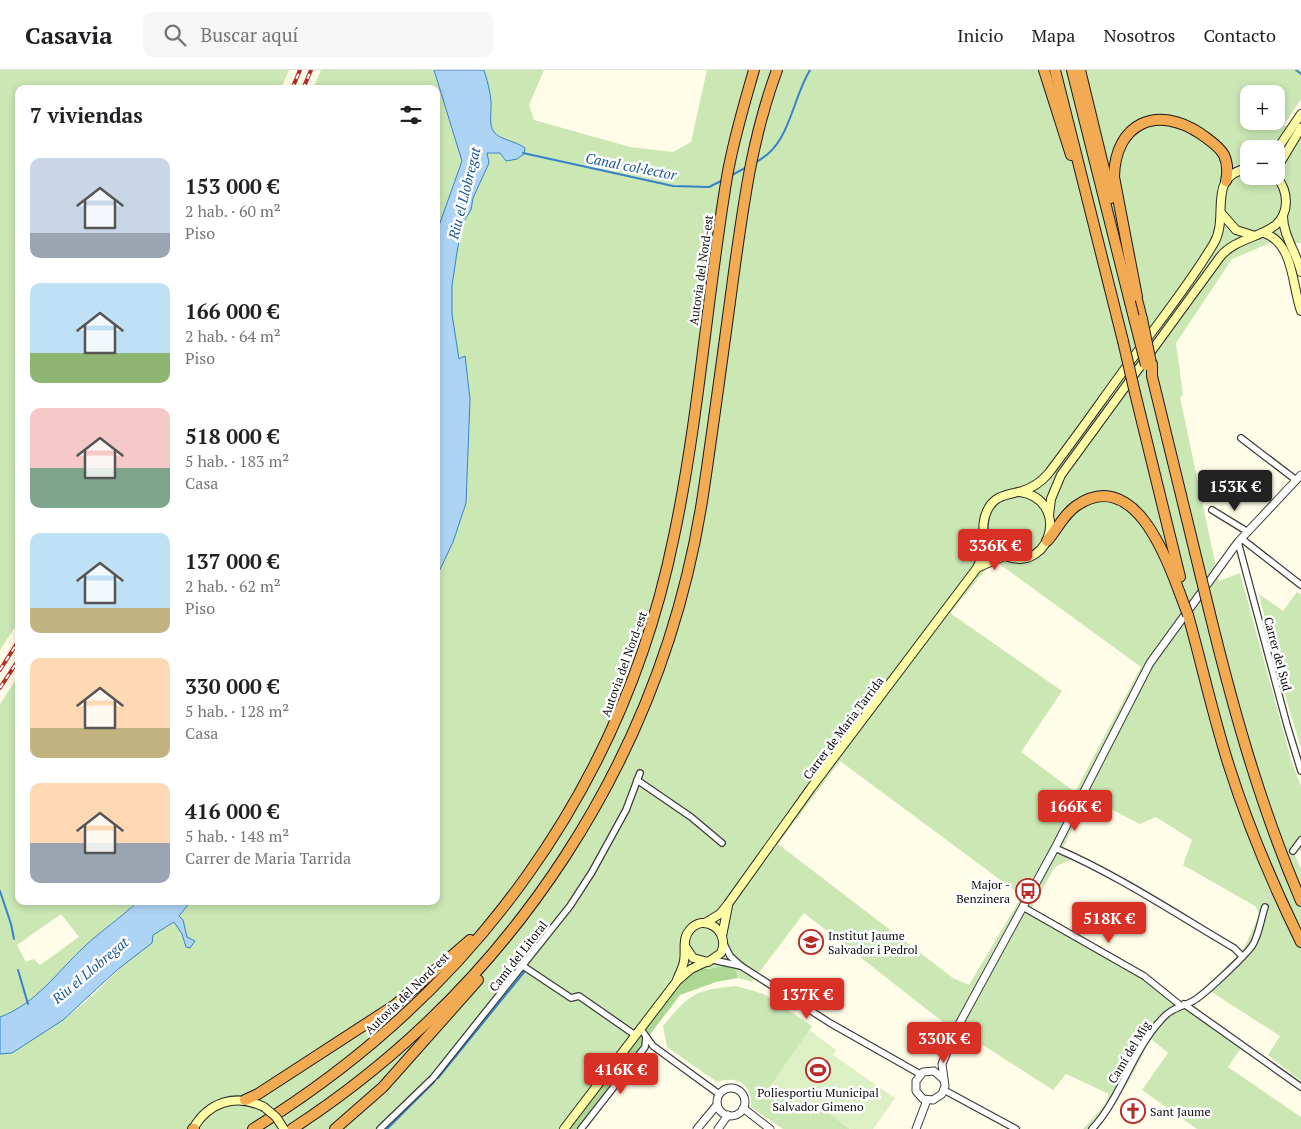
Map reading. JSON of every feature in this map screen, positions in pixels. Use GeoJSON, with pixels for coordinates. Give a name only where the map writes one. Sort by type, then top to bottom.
{"type":"FeatureCollection","features":[{"type":"Feature","properties":{"kind":"highway"},"geometry":{"type":"LineString","coordinates":[[735,133],[746,70]]}},
{"type":"Feature","properties":{"kind":"highway","name":"Autovia del Nord-est"},"geometry":{"type":"LineString","coordinates":[[253,1129],[335,1073],[395,1024],[449,972],[502,911],[548,847],[585,784],[621,710],[652,624],[669,561],[680,506],[735,133],[754,70]]}},
{"type":"Feature","properties":{"kind":"highway"},"geometry":{"type":"LineString","coordinates":[[336,1129],[369,1100],[420,1047],[471,989],[560,868],[603,795],[640,719],[669,640],[689,568],[700,512],[753,145],[777,70]]}},
{"type":"Feature","properties":{"kind":"highway"},"geometry":{"type":"LineString","coordinates":[[766,100],[783,70]]}},
{"type":"Feature","properties":{"kind":"highway"},"geometry":{"type":"LineString","coordinates":[[1044,70],[1067,145],[1088,199]]}},
{"type":"Feature","properties":{"kind":"highway"},"geometry":{"type":"LineString","coordinates":[[1055,70],[1135,393],[1181,591],[1213,711],[1238,792],[1262,857],[1301,942]]}},
{"type":"Feature","properties":{"kind":"highway"},"geometry":{"type":"LineString","coordinates":[[1072,70],[1133,300],[1232,705],[1256,785],[1301,901]]}},
{"type":"Feature","properties":{"kind":"highway"},"geometry":{"type":"LineString","coordinates":[[1080,70],[1133,300],[1142,318],[1149,364]]}},
{"type":"Feature","properties":{"kind":"highway"},"geometry":{"type":"LineString","coordinates":[[1133,300],[1114,178],[1116,158],[1124,138],[1136,127],[1152,120],[1165,119],[1184,124],[1208,139],[1223,153],[1228,166],[1226,181]]}},
{"type":"Feature","properties":{"kind":"highway"},"geometry":{"type":"LineString","coordinates":[[1047,541],[1064,518],[1084,501],[1098,497],[1117,499],[1133,510],[1149,526],[1167,559],[1181,591]]}},
{"type":"Feature","properties":{"kind":"highway"},"geometry":{"type":"LineString","coordinates":[[245,1100],[258,1094],[395,1006],[502,911]]}},
{"type":"Feature","properties":{"kind":"highway"},"geometry":{"type":"LineString","coordinates":[[292,1129],[349,1089],[407,1041],[467,984],[517,926]]}},
{"type":"Feature","properties":{"kind":"main road"},"geometry":{"type":"LineString","coordinates":[[1283,140],[1301,114]]}},
{"type":"Feature","properties":{"kind":"main road"},"geometry":{"type":"LineString","coordinates":[[1285,154],[1301,128]]}},
{"type":"Feature","properties":{"kind":"main road"},"geometry":{"type":"LineString","coordinates":[[977,568],[984,555],[985,517],[991,505],[1001,496],[1018,492],[1037,484],[1048,474],[1162,319],[1215,241],[1221,212],[1220,197],[1226,181],[1240,171]]}},
{"type":"Feature","properties":{"kind":"main road"},"geometry":{"type":"LineString","coordinates":[[1281,185],[1286,199],[1282,216],[1284,230],[1296,254],[1301,272]]}},
{"type":"Feature","properties":{"kind":"main road"},"geometry":{"type":"LineString","coordinates":[[1221,212],[1236,230],[1254,235]]}},
{"type":"Feature","properties":{"kind":"main road"},"geometry":{"type":"LineString","coordinates":[[985,534],[992,548],[1004,556],[1016,559],[1029,557],[1039,551],[1047,541],[1050,530],[1050,499],[1061,475],[1168,326],[1226,250],[1234,243],[1264,233],[1275,226],[1282,216]]}},
{"type":"Feature","properties":{"kind":"main road"},"geometry":{"type":"LineString","coordinates":[[1264,233],[1277,240],[1285,253],[1301,311]]}},
{"type":"Feature","properties":{"kind":"main road"},"geometry":{"type":"LineString","coordinates":[[1018,492],[1037,498],[1049,515]]}},
{"type":"Feature","properties":{"kind":"main road"},"geometry":{"type":"LineString","coordinates":[[977,568],[1004,556]]}},
{"type":"Feature","properties":{"kind":"main road","name":"Carrer de Maria Tarrida"},"geometry":{"type":"LineString","coordinates":[[705,923],[720,914],[728,904],[811,788],[977,568]]}},
{"type":"Feature","properties":{"kind":"main road","name":"Carrer de Maria Tarrida"},"geometry":{"type":"LineString","coordinates":[[722,936],[728,904]]}},
{"type":"Feature","properties":{"kind":"main road"},"geometry":{"type":"LineString","coordinates":[[564,1129],[676,981],[684,962],[685,937],[690,930],[696,924],[705,923],[716,927],[722,936],[724,944],[720,954],[710,961],[691,969],[676,981]]}},
{"type":"Feature","properties":{"kind":"main road"},"geometry":{"type":"LineString","coordinates":[[685,946],[692,958],[710,961]]}},
{"type":"Feature","properties":{"kind":"main road"},"geometry":{"type":"LineString","coordinates":[[193,1129],[211,1108],[226,1102],[245,1100],[264,1107],[276,1117],[284,1129]]}},
{"type":"Feature","properties":{"kind":"street"},"geometry":{"type":"LineString","coordinates":[[1288,148],[1301,136]]}},
{"type":"Feature","properties":{"kind":"street"},"geometry":{"type":"LineString","coordinates":[[942,1064],[920,1074],[915,1088],[919,1096],[927,1100],[938,1098],[944,1090],[942,1064],[958,1026],[1055,848],[1150,663],[1240,540],[1300,476],[1241,438]]}},
{"type":"Feature","properties":{"kind":"street"},"geometry":{"type":"LineString","coordinates":[[1212,510],[1248,532]]}},
{"type":"Feature","properties":{"kind":"street"},"geometry":{"type":"LineString","coordinates":[[1240,540],[1301,585]]}},
{"type":"Feature","properties":{"kind":"street","name":"Carrer del Sud"},"geometry":{"type":"LineString","coordinates":[[1240,540],[1287,725],[1301,771]]}},
{"type":"Feature","properties":{"kind":"street","name":"Camí del Litoral"},"geometry":{"type":"LineString","coordinates":[[380,1129],[433,1078],[570,906],[592,872],[626,810],[640,773]]}},
{"type":"Feature","properties":{"kind":"street"},"geometry":{"type":"LineString","coordinates":[[637,780],[691,817],[722,843]]}},
{"type":"Feature","properties":{"kind":"street"},"geometry":{"type":"LineString","coordinates":[[1294,851],[1301,840]]}},
{"type":"Feature","properties":{"kind":"street"},"geometry":{"type":"LineString","coordinates":[[1055,848],[1082,860],[1144,895],[1234,948],[1242,956]]}},
{"type":"Feature","properties":{"kind":"street"},"geometry":{"type":"LineString","coordinates":[[1023,907],[1144,976],[1301,1087]]}},
{"type":"Feature","properties":{"kind":"street","name":"Camí del Mig"},"geometry":{"type":"LineString","coordinates":[[1092,1129],[1104,1116],[1120,1084],[1156,1026],[1182,1004],[1193,1002],[1205,992],[1252,946],[1265,907]]}},
{"type":"Feature","properties":{"kind":"street"},"geometry":{"type":"LineString","coordinates":[[724,944],[730,956],[741,966],[830,1023],[920,1074]]}},
{"type":"Feature","properties":{"kind":"street"},"geometry":{"type":"LineString","coordinates":[[710,961],[741,966]]}},
{"type":"Feature","properties":{"kind":"street"},"geometry":{"type":"LineString","coordinates":[[524,966],[571,998],[579,996],[646,1037],[653,1046],[719,1094]]}},
{"type":"Feature","properties":{"kind":"street"},"geometry":{"type":"LineString","coordinates":[[581,1129],[644,1047],[646,1037]]}},
{"type":"Feature","properties":{"kind":"street"},"geometry":{"type":"LineString","coordinates":[[644,1047],[653,1046]]}},
{"type":"Feature","properties":{"kind":"street"},"geometry":{"type":"LineString","coordinates":[[930,1070],[937,1072],[943,1079]]}},
{"type":"Feature","properties":{"kind":"street"},"geometry":{"type":"LineString","coordinates":[[698,1129],[717,1105],[719,1094],[728,1088],[738,1089],[745,1100],[743,1108],[736,1114],[728,1115],[721,1112],[717,1105]]}},
{"type":"Feature","properties":{"kind":"street"},"geometry":{"type":"LineString","coordinates":[[944,1090],[974,1104],[1016,1129]]}},
{"type":"Feature","properties":{"kind":"street"},"geometry":{"type":"LineString","coordinates":[[916,1129],[927,1100]]}},
{"type":"Feature","properties":{"kind":"street"},"geometry":{"type":"LineString","coordinates":[[743,1108],[770,1129]]}},
{"type":"Feature","properties":{"kind":"street"},"geometry":{"type":"LineString","coordinates":[[718,1129],[728,1115]]}},
{"type":"Feature","properties":{"kind":"green space"},"geometry":{"type":"Polygon","coordinates":[[[0,70],[289,70],[283,85],[15,85],[15,627],[0,650],[0,70]]]}},
{"type":"Feature","properties":{"kind":"green space"},"geometry":{"type":"Polygon","coordinates":[[[321,70],[434,70],[439,85],[315,85],[321,70]]]}},
{"type":"Feature","properties":{"kind":"green space"},"geometry":{"type":"Polygon","coordinates":[[[484,70],[544,70],[529,105],[534,120],[630,147],[673,152],[691,142],[707,70],[1301,70],[1301,99],[1285,123],[1285,85],[1240,85],[1240,130],[1285,130],[1285,126],[1301,137],[1301,243],[1270,243],[1232,259],[1176,343],[1183,395],[1180,397],[1219,581],[1240,573],[1292,763],[1301,786],[1301,851],[1291,846],[1301,869],[1301,1081],[1268,1055],[1280,1036],[1210,991],[1187,1009],[1241,1048],[1228,1067],[1301,1117],[1301,1129],[1197,1129],[1142,1090],[1168,1053],[1151,1039],[1129,1081],[1098,1129],[1083,1129],[1105,1105],[1109,1094],[1066,1074],[1053,1090],[986,1047],[948,1026],[804,913],[752,982],[738,978],[735,969],[697,968],[671,995],[569,1129],[0,1129],[0,1054],[12,1053],[63,1020],[90,998],[153,935],[174,921],[182,934],[184,942],[194,941],[187,937],[183,920],[179,916],[188,905],[440,905],[440,570],[453,542],[466,503],[470,399],[465,357],[459,359],[452,314],[452,286],[462,224],[471,210],[473,198],[489,163],[487,153],[500,153],[506,161],[517,159],[524,154],[525,148],[500,137],[492,129],[491,97],[484,70]],[[998,563],[987,568],[950,613],[1062,691],[1021,752],[1075,792],[1141,667],[998,563]],[[840,761],[778,844],[953,978],[969,985],[1022,896],[840,761]],[[1090,794],[1063,848],[1075,854],[1073,858],[1055,867],[1031,909],[1147,976],[1178,1001],[1191,1000],[1244,948],[1260,914],[1255,906],[1183,865],[1192,840],[1156,817],[1140,824],[1105,806],[1090,794]]]}},
{"type":"Feature","properties":{"kind":"green space"},"geometry":{"type":"Polygon","coordinates":[[[440,90],[462,161],[440,223],[440,90]]]}},
{"type":"Feature","properties":{"kind":"green space"},"geometry":{"type":"Polygon","coordinates":[[[1297,592],[1301,594],[1301,748],[1278,672],[1259,594],[1283,611],[1297,592]]]}},
{"type":"Feature","properties":{"kind":"green space"},"geometry":{"type":"Polygon","coordinates":[[[15,681],[15,905],[134,905],[85,946],[36,995],[25,1004],[0,1017],[0,704],[15,681]],[[61,914],[17,945],[26,962],[34,959],[40,965],[79,937],[61,914]]]}},
{"type":"Feature","properties":{"kind":"green space"},"geometry":{"type":"Polygon","coordinates":[[[724,966],[735,969],[738,978],[716,982],[680,995],[578,1129],[569,1129],[686,976],[697,968],[709,969],[724,966]]]}},
{"type":"Feature","properties":{"kind":"green space"},"geometry":{"type":"Polygon","coordinates":[[[736,986],[764,994],[812,1026],[771,1086],[811,1115],[818,1105],[850,1129],[783,1129],[751,1107],[749,1092],[742,1083],[731,1080],[717,1082],[667,1047],[663,1026],[687,1000],[711,989],[736,986]]]}},
{"type":"Feature","properties":{"kind":"green space","name":"Poliesportiu Municipal Salvador Gimeno"},"geometry":{"type":"Polygon","coordinates":[[[809,1030],[836,1050],[833,1055],[895,1098],[873,1129],[851,1129],[818,1106],[811,1115],[771,1085],[809,1030]]]}},
{"type":"Feature","properties":{"kind":"water","name":"Riu el Llobregat"},"geometry":{"type":"Polygon","coordinates":[[[434,70],[484,70],[491,97],[492,129],[500,137],[525,148],[524,154],[517,159],[506,161],[500,153],[487,153],[489,163],[473,198],[471,210],[462,224],[452,286],[452,314],[459,359],[465,356],[470,399],[466,503],[453,542],[440,570],[440,223],[462,161],[434,70]]]}},
{"type":"Feature","properties":{"kind":"water","name":"Riu el Llobregat"},"geometry":{"type":"Polygon","coordinates":[[[134,905],[188,905],[179,916],[183,920],[187,937],[195,941],[190,948],[186,947],[182,934],[174,922],[153,935],[152,943],[117,970],[63,1020],[12,1053],[0,1054],[0,1017],[25,1004],[36,995],[85,946],[134,905]]]}},
{"type":"Feature","properties":{"kind":"waterway","name":"Canal col·lector"},"geometry":{"type":"LineString","coordinates":[[756,162],[768,154],[777,144],[789,121],[810,70]]}},
{"type":"Feature","properties":{"kind":"waterway"},"geometry":{"type":"LineString","coordinates":[[1296,70],[1301,74]]}},
{"type":"Feature","properties":{"kind":"waterway","name":"Canal col·lector"},"geometry":{"type":"LineString","coordinates":[[523,153],[673,186],[709,187],[723,180]]}},
{"type":"Feature","properties":{"kind":"waterway","name":"Canal col·lector"},"geometry":{"type":"LineString","coordinates":[[732,175],[747,167]]}},
{"type":"Feature","properties":{"kind":"waterway"},"geometry":{"type":"LineString","coordinates":[[0,891],[14,939]]}},
{"type":"Feature","properties":{"kind":"waterway"},"geometry":{"type":"LineString","coordinates":[[18,970],[28,1004]]}},
{"type":"Feature","properties":{"kind":"waterway"},"geometry":{"type":"LineString","coordinates":[[438,1078],[525,971]]}},
{"type":"Feature","properties":{"kind":"waterway"},"geometry":{"type":"LineString","coordinates":[[387,1129],[434,1082]]}},
{"type":"Feature","properties":{"kind":"tunnel"},"geometry":{"type":"LineString","coordinates":[[1265,907],[1293,851]]}},
{"type":"Feature","properties":{"kind":"railway"},"geometry":{"type":"LineString","coordinates":[[294,85],[300,70]]}},
{"type":"Feature","properties":{"kind":"railway"},"geometry":{"type":"LineString","coordinates":[[305,85],[311,70]]}},
{"type":"Feature","properties":{"kind":"railway"},"geometry":{"type":"LineString","coordinates":[[0,670],[15,646]]}},
{"type":"Feature","properties":{"kind":"railway"},"geometry":{"type":"LineString","coordinates":[[0,688],[15,665]]}},
{"type":"Feature","properties":{"kind":"place","name":"Major - Benzinera"},"geometry":{"type":"Point","coordinates":[1028,891]}},
{"type":"Feature","properties":{"kind":"place","name":"Institut Jaume Salvador i Pedrol"},"geometry":{"type":"Point","coordinates":[811,942]}},
{"type":"Feature","properties":{"kind":"place","name":"Poliesportiu Municipal Salvador Gimeno"},"geometry":{"type":"Point","coordinates":[818,1070]}},
{"type":"Feature","properties":{"kind":"place","name":"Sant Jaume"},"geometry":{"type":"Point","coordinates":[1133,1111]}}]}
